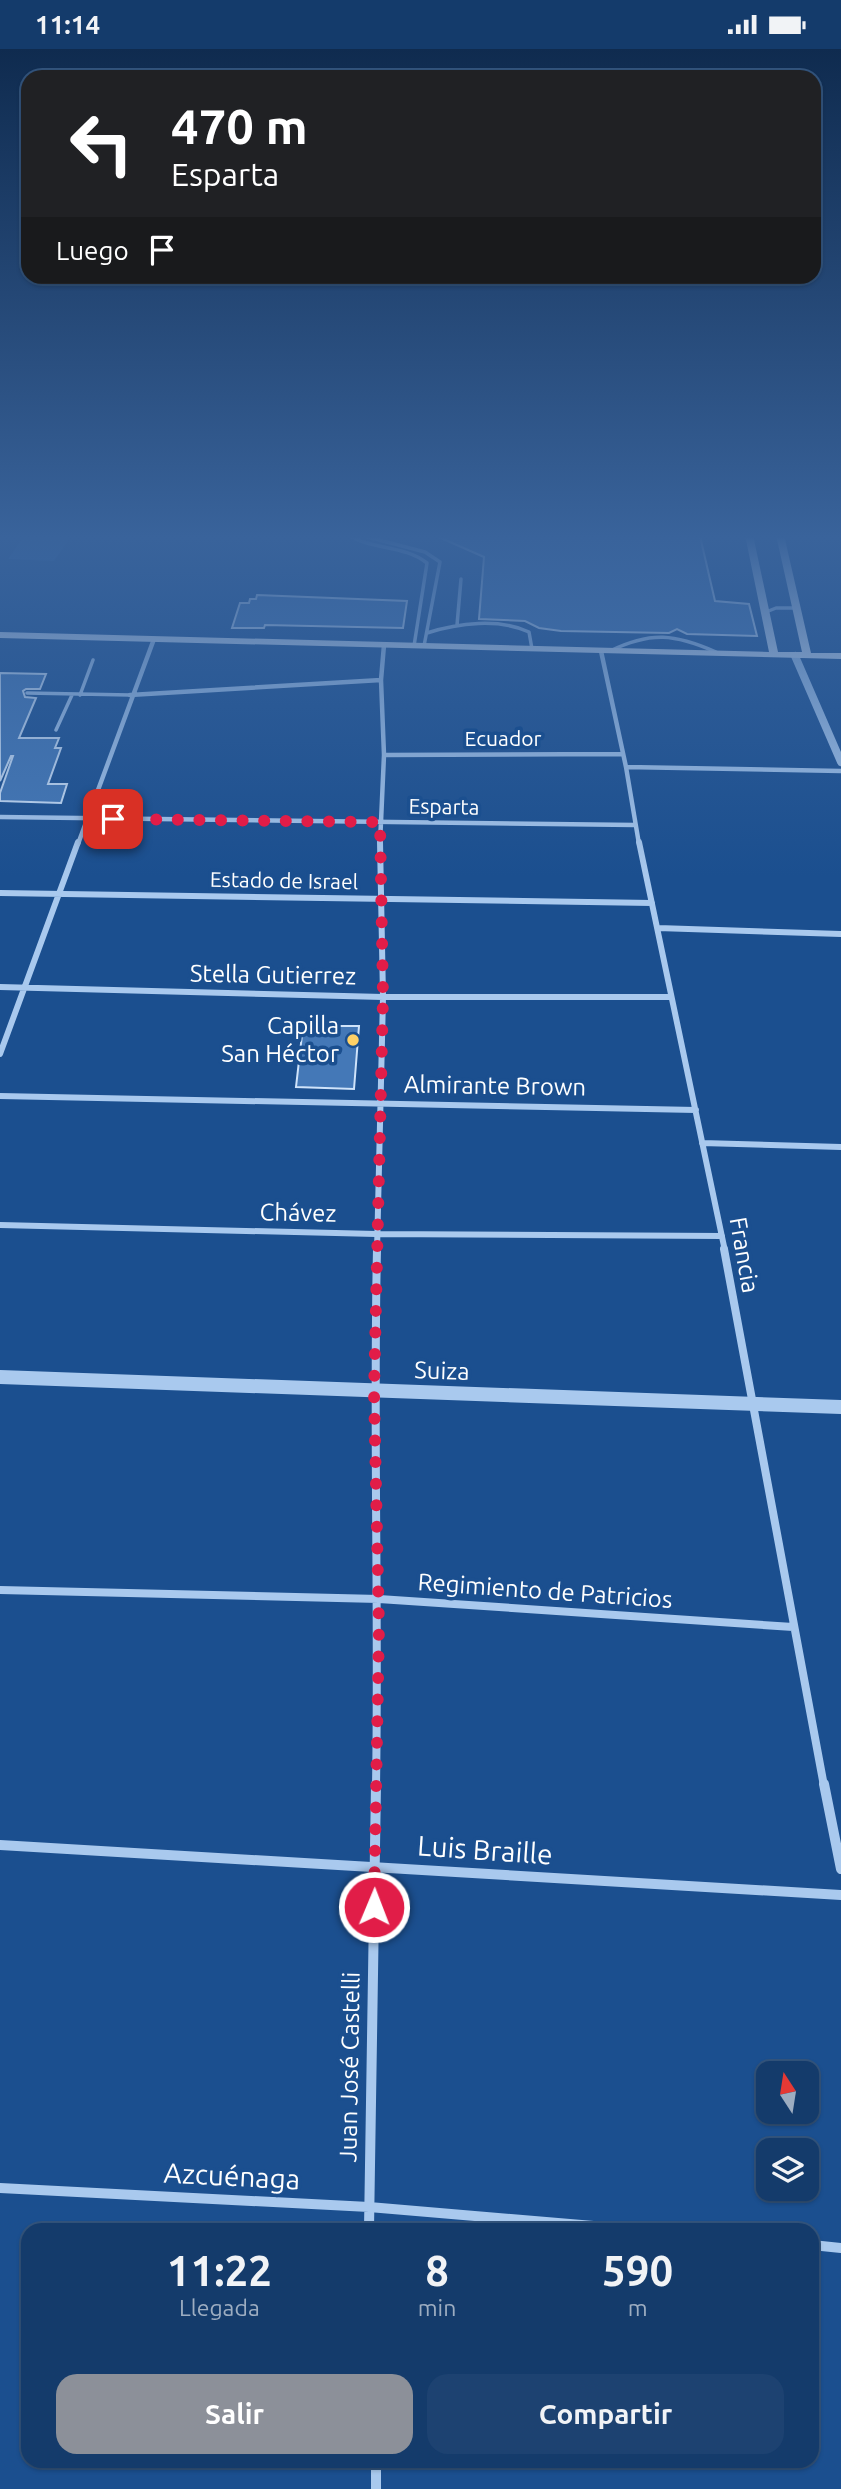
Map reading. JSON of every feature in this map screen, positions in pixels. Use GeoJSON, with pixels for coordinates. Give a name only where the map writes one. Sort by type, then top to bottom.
{"type":"FeatureCollection","features":[{"type":"Feature","properties":{"kind":"main road"},"geometry":{"type":"LineString","coordinates":[[527,649],[841,656]]}},
{"type":"Feature","properties":{"kind":"main road"},"geometry":{"type":"LineString","coordinates":[[773,649],[774,655]]}},
{"type":"Feature","properties":{"kind":"main road"},"geometry":{"type":"LineString","coordinates":[[805,649],[807,656]]}},
{"type":"Feature","properties":{"kind":"street"},"geometry":{"type":"LineString","coordinates":[[0,1054],[61,893],[130,695],[150,649]]}},
{"type":"Feature","properties":{"kind":"street","name":"Juan José Castelli"},"geometry":{"type":"LineString","coordinates":[[369,2223],[379,1599],[374,1392],[383,997],[380,822],[384,755],[381,680],[384,649]]}},
{"type":"Feature","properties":{"kind":"street","name":"Francia"},"geometry":{"type":"LineString","coordinates":[[606,651],[635,825],[722,1236],[793,1627],[841,1869]]}},
{"type":"Feature","properties":{"kind":"street"},"geometry":{"type":"LineString","coordinates":[[795,656],[841,762]]}},
{"type":"Feature","properties":{"kind":"street"},"geometry":{"type":"LineString","coordinates":[[130,695],[381,680]]}},
{"type":"Feature","properties":{"kind":"street","name":"Ecuador"},"geometry":{"type":"LineString","coordinates":[[384,755],[623,754]]}},
{"type":"Feature","properties":{"kind":"street"},"geometry":{"type":"LineString","coordinates":[[626,767],[841,771]]}},
{"type":"Feature","properties":{"kind":"street","name":"Esparta"},"geometry":{"type":"LineString","coordinates":[[0,817],[635,825]]}},
{"type":"Feature","properties":{"kind":"street","name":"Estado de Israel"},"geometry":{"type":"LineString","coordinates":[[0,893],[652,904]]}},
{"type":"Feature","properties":{"kind":"street"},"geometry":{"type":"LineString","coordinates":[[658,928],[841,934]]}},
{"type":"Feature","properties":{"kind":"street","name":"Stella Gutierrez"},"geometry":{"type":"LineString","coordinates":[[0,987],[383,997],[670,997]]}},
{"type":"Feature","properties":{"kind":"street","name":"Almirante Brown"},"geometry":{"type":"LineString","coordinates":[[0,1096],[696,1110]]}},
{"type":"Feature","properties":{"kind":"street"},"geometry":{"type":"LineString","coordinates":[[702,1143],[841,1147]]}},
{"type":"Feature","properties":{"kind":"street","name":"Chávez"},"geometry":{"type":"LineString","coordinates":[[0,1225],[376,1234],[722,1236]]}},
{"type":"Feature","properties":{"kind":"street","name":"Suiza"},"geometry":{"type":"LineString","coordinates":[[0,1377],[841,1407]]}},
{"type":"Feature","properties":{"kind":"street","name":"Regimiento de Patricios"},"geometry":{"type":"LineString","coordinates":[[0,1590],[379,1599],[793,1627]]}},
{"type":"Feature","properties":{"kind":"street","name":"Luis Braille"},"geometry":{"type":"LineString","coordinates":[[0,1845],[841,1895]]}},
{"type":"Feature","properties":{"kind":"street","name":"Azcuénaga"},"geometry":{"type":"LineString","coordinates":[[0,2188],[369,2207],[558,2223]]}},
{"type":"Feature","properties":{"kind":"street"},"geometry":{"type":"LineString","coordinates":[[819,2246],[841,2248]]}},
{"type":"Feature","properties":{"kind":"street"},"geometry":{"type":"LineString","coordinates":[[376,2468],[376,2489]]}},
{"type":"Feature","properties":{"kind":"lane"},"geometry":{"type":"LineString","coordinates":[[606,651],[611,649]]}},
{"type":"Feature","properties":{"kind":"lane"},"geometry":{"type":"LineString","coordinates":[[709,649],[719,654]]}},
{"type":"Feature","properties":{"kind":"lane"},"geometry":{"type":"LineString","coordinates":[[80,695],[93,660]]}},
{"type":"Feature","properties":{"kind":"lane"},"geometry":{"type":"LineString","coordinates":[[27,693],[130,695]]}},
{"type":"Feature","properties":{"kind":"lane"},"geometry":{"type":"LineString","coordinates":[[56,730],[72,695]]}},
{"type":"Feature","properties":{"kind":"building"},"geometry":{"type":"Polygon","coordinates":[[[0,673],[46,674],[40,689],[23,691],[25,697],[36,698],[19,738],[59,738],[55,748],[61,748],[48,784],[67,784],[61,803],[0,801],[0,793],[13,756],[0,781],[0,673]]]}},
{"type":"Feature","properties":{"kind":"building","name":"Capilla San Héctor"},"geometry":{"type":"Polygon","coordinates":[[[303,1026],[359,1026],[354,1089],[296,1087],[303,1026]]]}},
{"type":"Feature","properties":{"kind":"place","name":"Capilla San Héctor"},"geometry":{"type":"Point","coordinates":[353,1040]}},
{"type":"Feature","properties":{"kind":"route"},"geometry":{"type":"LineString","coordinates":[[113,819],[380,822],[383,997],[374,1392],[379,1627],[374,1907]]}}]}
